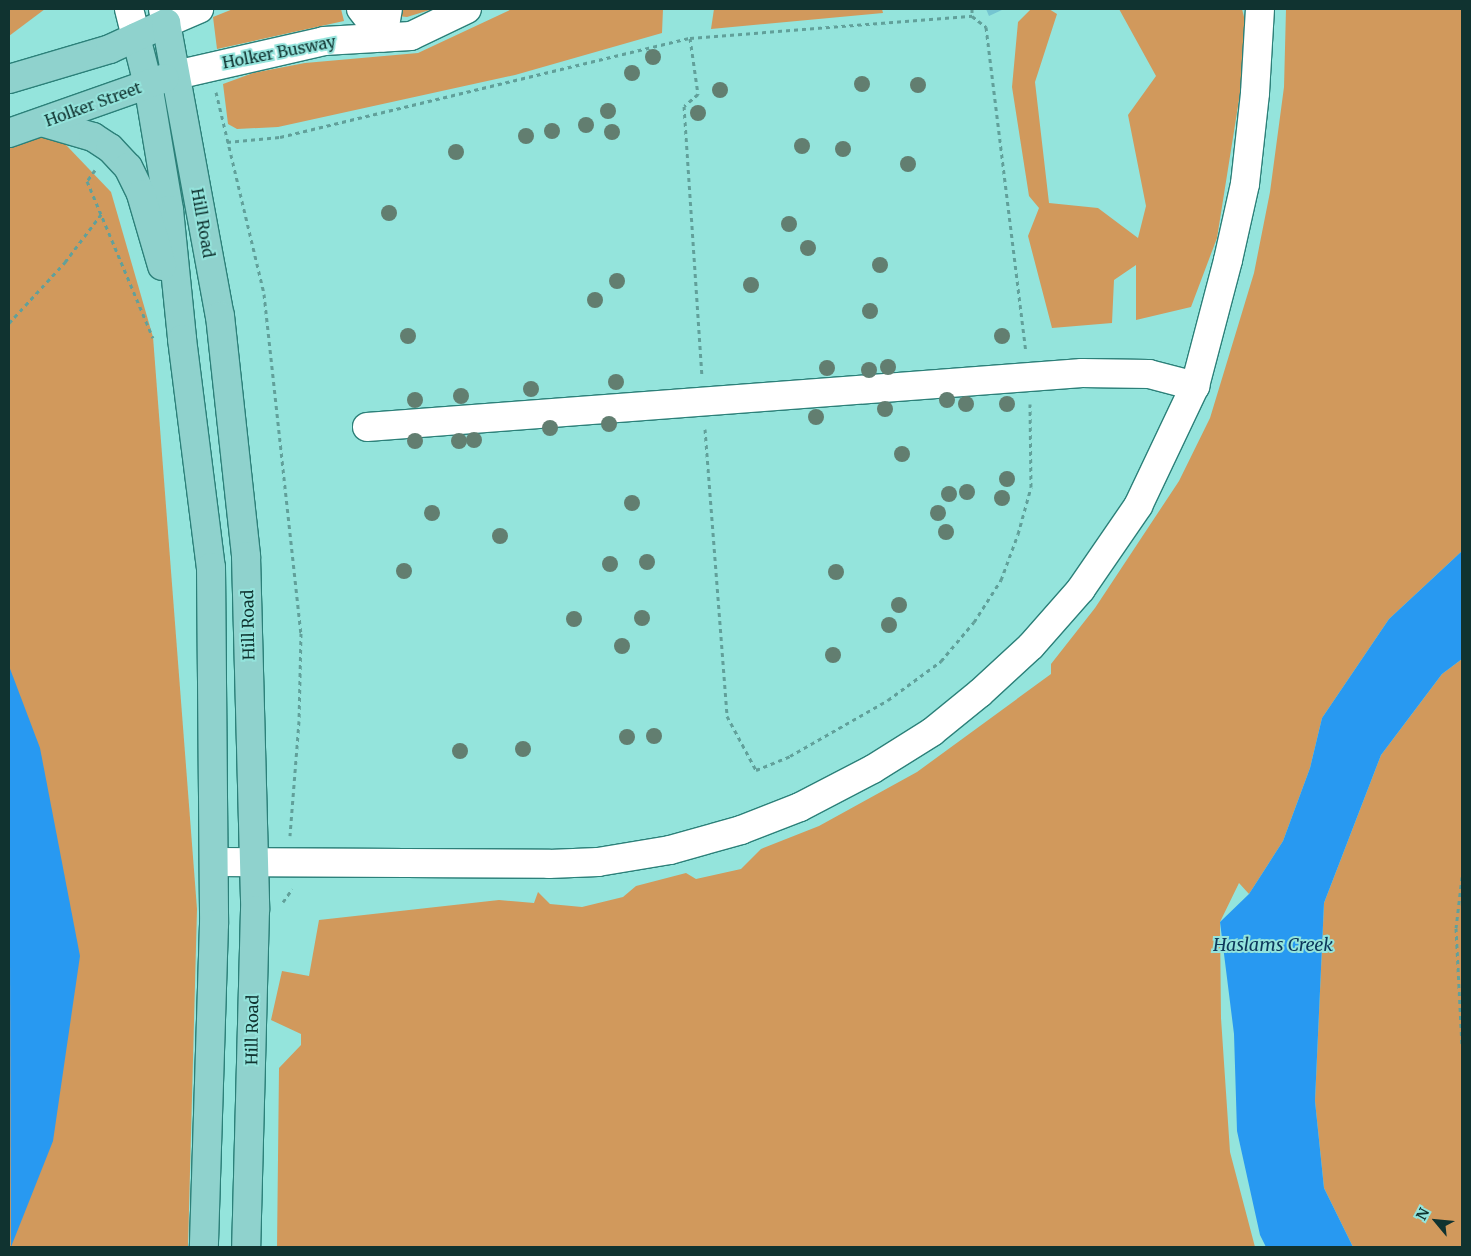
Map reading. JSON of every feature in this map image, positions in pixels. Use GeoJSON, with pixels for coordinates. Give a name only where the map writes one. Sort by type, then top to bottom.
{"type":"FeatureCollection","features":[{"type":"Feature","properties":{"kind":"main road"},"geometry":{"type":"LineString","coordinates":[[9,79],[110,49],[136,37],[164,16]]}},
{"type":"Feature","properties":{"kind":"main road","name":"Hill Road"},"geometry":{"type":"LineString","coordinates":[[164,16],[220,316],[246,556],[255,910],[246,1247]]}},
{"type":"Feature","properties":{"kind":"main road","name":"Hill Road"},"geometry":{"type":"LineString","coordinates":[[136,37],[148,84],[169,210],[182,340],[211,567],[214,862],[204,1247]]}},
{"type":"Feature","properties":{"kind":"main road","name":"Holker Street"},"geometry":{"type":"LineString","coordinates":[[9,133],[45,123],[176,75]]}},
{"type":"Feature","properties":{"kind":"main road"},"geometry":{"type":"LineString","coordinates":[[45,123],[78,131],[110,148],[128,167],[141,194],[182,340]]}},
{"type":"Feature","properties":{"kind":"street","name":"Hill Road"},"geometry":{"type":"LineString","coordinates":[[129,9],[136,37]]}},
{"type":"Feature","properties":{"kind":"street"},"geometry":{"type":"LineString","coordinates":[[164,16],[199,9]]}},
{"type":"Feature","properties":{"kind":"street"},"geometry":{"type":"LineString","coordinates":[[360,9],[383,37]]}},
{"type":"Feature","properties":{"kind":"street"},"geometry":{"type":"LineString","coordinates":[[383,37],[388,9]]}},
{"type":"Feature","properties":{"kind":"street","name":"Holker Busway"},"geometry":{"type":"LineString","coordinates":[[176,75],[324,41],[418,34],[467,9]]}},
{"type":"Feature","properties":{"kind":"street"},"geometry":{"type":"LineString","coordinates":[[214,862],[549,864],[598,862],[670,850],[741,830],[800,807],[874,769],[932,732],[1031,646],[1081,589],[1138,506],[1195,386],[1245,184],[1255,92],[1260,9]]}},
{"type":"Feature","properties":{"kind":"street"},"geometry":{"type":"LineString","coordinates":[[367,427],[1082,373],[1149,374],[1195,386]]}},
{"type":"Feature","properties":{"kind":"path"},"geometry":{"type":"LineString","coordinates":[[972,9],[972,16]]}},
{"type":"Feature","properties":{"kind":"path"},"geometry":{"type":"LineString","coordinates":[[227,142],[280,137],[690,38],[972,16],[986,27],[1030,378],[1031,487],[1018,534],[1001,580],[974,622],[941,661],[888,700],[790,756],[756,770]]}},
{"type":"Feature","properties":{"kind":"path"},"geometry":{"type":"LineString","coordinates":[[110,148],[87,181],[102,214],[154,347]]}},
{"type":"Feature","properties":{"kind":"path"},"geometry":{"type":"LineString","coordinates":[[9,323],[65,262],[102,214]]}},
{"type":"Feature","properties":{"kind":"path"},"geometry":{"type":"LineString","coordinates":[[1462,877],[1456,928],[1462,1046]]}},
{"type":"Feature","properties":{"kind":"shaded area"},"geometry":{"type":"Polygon","coordinates":[[[9,9],[45,9],[9,36],[9,9]]]}},
{"type":"Feature","properties":{"kind":"shaded area"},"geometry":{"type":"Polygon","coordinates":[[[233,9],[341,9],[344,21],[217,49],[213,17],[233,9]]]}},
{"type":"Feature","properties":{"kind":"shaded area"},"geometry":{"type":"Polygon","coordinates":[[[397,9],[433,9],[407,17],[397,16],[397,9]]]}},
{"type":"Feature","properties":{"kind":"shaded area"},"geometry":{"type":"Polygon","coordinates":[[[512,9],[663,9],[662,33],[515,75],[278,127],[237,129],[228,124],[223,84],[253,73],[305,63],[418,53],[512,9]]]}},
{"type":"Feature","properties":{"kind":"shaded area"},"geometry":{"type":"Polygon","coordinates":[[[714,9],[882,9],[883,13],[711,29],[714,9]]]}},
{"type":"Feature","properties":{"kind":"shaded area"},"geometry":{"type":"Polygon","coordinates":[[[1031,9],[1049,9],[1057,14],[1035,82],[1049,203],[1098,208],[1138,238],[1146,206],[1128,115],[1156,76],[1119,9],[1242,9],[1249,37],[1217,238],[1191,307],[1136,320],[1136,265],[1114,280],[1112,323],[1052,328],[1028,236],[1039,208],[1029,196],[1012,87],[1018,22],[1031,9]]]}},
{"type":"Feature","properties":{"kind":"shaded area"},"geometry":{"type":"Polygon","coordinates":[[[1286,9],[1462,9],[1462,551],[1389,619],[1322,718],[1310,768],[1283,841],[1249,894],[1239,883],[1220,922],[1221,1018],[1230,1152],[1255,1247],[277,1247],[279,1068],[301,1045],[301,1034],[271,1020],[282,971],[309,976],[319,920],[499,900],[534,903],[538,892],[550,904],[582,907],[623,897],[636,886],[686,873],[696,879],[741,869],[761,849],[819,826],[917,772],[1051,674],[1051,664],[1095,608],[1179,481],[1210,418],[1254,273],[1270,192],[1284,87],[1286,9]]]}},
{"type":"Feature","properties":{"kind":"shaded area"},"geometry":{"type":"Polygon","coordinates":[[[45,123],[111,192],[153,337],[197,909],[188,1247],[9,1247],[9,135],[45,123]]]}},
{"type":"Feature","properties":{"kind":"shaded area"},"geometry":{"type":"Polygon","coordinates":[[[1462,659],[1462,1247],[1353,1247],[1324,1188],[1315,1101],[1324,903],[1381,755],[1442,674],[1462,659]]]}},
{"type":"Feature","properties":{"kind":"water","name":"Haslams Creek"},"geometry":{"type":"Polygon","coordinates":[[[1462,551],[1462,659],[1442,674],[1381,755],[1324,903],[1315,1101],[1324,1188],[1353,1247],[1266,1247],[1260,1235],[1237,1131],[1234,1034],[1220,922],[1249,894],[1283,841],[1310,768],[1322,718],[1389,619],[1462,551]]]}},
{"type":"Feature","properties":{"kind":"water"},"geometry":{"type":"Polygon","coordinates":[[[9,666],[40,748],[80,956],[53,1141],[11,1247],[9,666]]]}},
{"type":"Feature","properties":{"kind":"building"},"geometry":{"type":"Polygon","coordinates":[[[986,9],[1004,9],[989,16],[986,9]]]}}]}
